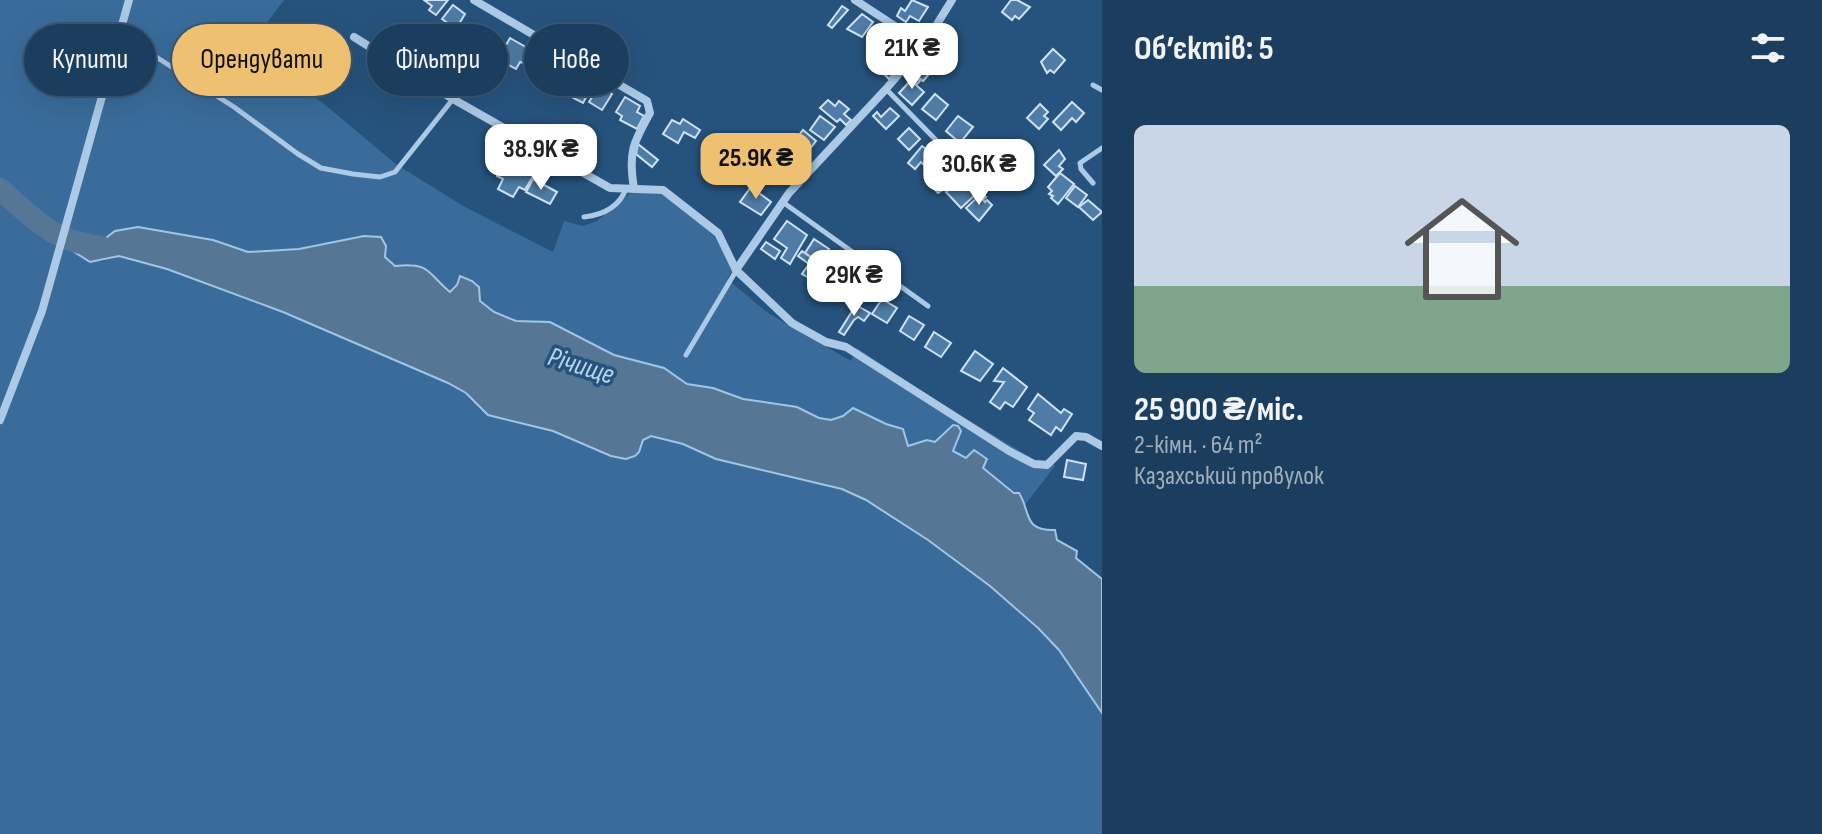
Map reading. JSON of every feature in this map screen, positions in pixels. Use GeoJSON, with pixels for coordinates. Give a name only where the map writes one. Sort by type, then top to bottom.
{"type":"FeatureCollection","features":[{"type":"Feature","properties":{"kind":"street"},"geometry":{"type":"LineString","coordinates":[[122,24],[129,0]]}},
{"type":"Feature","properties":{"kind":"street"},"geometry":{"type":"LineString","coordinates":[[474,0],[647,101],[650,113],[633,143],[630,188]]}},
{"type":"Feature","properties":{"kind":"street"},"geometry":{"type":"LineString","coordinates":[[855,0],[924,45]]}},
{"type":"Feature","properties":{"kind":"street"},"geometry":{"type":"LineString","coordinates":[[736,270],[789,193],[924,45],[952,0]]}},
{"type":"Feature","properties":{"kind":"street"},"geometry":{"type":"LineString","coordinates":[[354,37],[453,99],[610,188],[663,190],[718,233],[736,270],[792,323],[826,342],[846,347],[1034,464],[1047,465],[1076,436],[1086,437],[1102,446]]}},
{"type":"Feature","properties":{"kind":"street"},"geometry":{"type":"LineString","coordinates":[[0,420],[42,311],[103,96]]}},
{"type":"Feature","properties":{"kind":"lane"},"geometry":{"type":"LineString","coordinates":[[156,57],[222,98],[321,168],[353,174],[380,177],[395,172],[453,99]]}},
{"type":"Feature","properties":{"kind":"lane"},"geometry":{"type":"LineString","coordinates":[[1093,85],[1102,90]]}},
{"type":"Feature","properties":{"kind":"lane"},"geometry":{"type":"LineString","coordinates":[[886,89],[981,186]]}},
{"type":"Feature","properties":{"kind":"lane"},"geometry":{"type":"LineString","coordinates":[[1093,183],[1081,169],[1080,163],[1102,148]]}},
{"type":"Feature","properties":{"kind":"lane"},"geometry":{"type":"LineString","coordinates":[[584,217],[598,215],[612,207],[630,188]]}},
{"type":"Feature","properties":{"kind":"lane"},"geometry":{"type":"LineString","coordinates":[[784,203],[928,306]]}},
{"type":"Feature","properties":{"kind":"lane"},"geometry":{"type":"LineString","coordinates":[[686,355],[736,270]]}},
{"type":"Feature","properties":{"kind":"shaded area"},"geometry":{"type":"Polygon","coordinates":[[[0,0],[284,0],[266,24],[172,24],[172,96],[313,96],[397,165],[465,207],[553,252],[564,221],[583,226],[597,221],[632,192],[661,194],[713,234],[733,270],[727,279],[768,313],[851,361],[857,348],[928,396],[1035,460],[1049,460],[1055,466],[1024,506],[1023,497],[983,468],[986,458],[966,458],[953,451],[961,431],[953,426],[935,443],[927,440],[907,446],[903,429],[870,416],[831,420],[819,418],[797,407],[743,399],[713,388],[687,384],[664,368],[614,355],[550,322],[516,321],[494,312],[479,301],[477,284],[467,278],[450,292],[413,264],[396,266],[385,257],[386,246],[380,237],[373,235],[299,249],[248,252],[213,240],[138,227],[98,244],[74,239],[101,262],[119,256],[167,269],[313,324],[448,383],[466,393],[489,415],[553,431],[611,456],[626,459],[635,456],[643,440],[651,436],[683,444],[716,459],[842,489],[866,500],[928,540],[990,586],[1059,649],[1102,713],[1102,834],[0,834],[0,0]]]}},
{"type":"Feature","properties":{"kind":"water"},"geometry":{"type":"Polygon","coordinates":[[[138,227],[213,240],[248,252],[299,249],[364,236],[381,237],[386,246],[385,257],[395,266],[422,267],[450,292],[460,276],[479,287],[480,301],[494,312],[516,321],[550,322],[614,355],[664,368],[687,384],[713,388],[743,399],[797,407],[819,418],[831,420],[853,408],[903,429],[908,446],[927,440],[935,442],[953,425],[958,426],[961,431],[953,451],[966,458],[974,450],[987,459],[983,468],[1014,493],[1019,493],[1032,523],[1055,530],[1057,540],[1077,551],[1076,558],[1102,579],[1102,713],[1059,650],[1038,628],[990,586],[928,540],[866,500],[842,489],[716,459],[683,444],[651,436],[643,440],[635,456],[626,459],[611,456],[553,431],[488,415],[466,393],[448,383],[283,312],[167,269],[119,256],[90,262],[68,248],[74,239],[98,244],[115,231],[138,227]]]}},
{"type":"Feature","properties":{"kind":"building"},"geometry":{"type":"Polygon","coordinates":[[[424,0],[448,0],[436,15],[429,10],[432,6],[424,0]]]}},
{"type":"Feature","properties":{"kind":"building"},"geometry":{"type":"Polygon","coordinates":[[[912,0],[928,7],[919,21],[910,16],[906,22],[897,16],[901,8],[905,11],[912,0]]]}},
{"type":"Feature","properties":{"kind":"building"},"geometry":{"type":"Polygon","coordinates":[[[1011,0],[1030,7],[1019,19],[1015,16],[1012,20],[1002,12],[1011,0]]]}},
{"type":"Feature","properties":{"kind":"building"},"geometry":{"type":"Polygon","coordinates":[[[453,5],[465,14],[459,24],[449,24],[442,19],[453,5]]]}},
{"type":"Feature","properties":{"kind":"building"},"geometry":{"type":"Polygon","coordinates":[[[842,6],[848,10],[832,28],[828,25],[842,6]]]}},
{"type":"Feature","properties":{"kind":"building"},"geometry":{"type":"Polygon","coordinates":[[[862,14],[873,22],[862,37],[847,29],[862,14]]]}},
{"type":"Feature","properties":{"kind":"building"},"geometry":{"type":"Polygon","coordinates":[[[888,26],[911,44],[900,57],[883,44],[890,36],[884,31],[888,26]]]}},
{"type":"Feature","properties":{"kind":"building"},"geometry":{"type":"Polygon","coordinates":[[[510,38],[524,46],[524,61],[516,69],[508,65],[510,38]]]}},
{"type":"Feature","properties":{"kind":"building"},"geometry":{"type":"Polygon","coordinates":[[[1053,49],[1065,60],[1054,73],[1050,70],[1047,73],[1041,62],[1053,49]]]}},
{"type":"Feature","properties":{"kind":"building"},"geometry":{"type":"Polygon","coordinates":[[[883,54],[898,70],[889,79],[884,74],[887,71],[876,60],[883,54]]]}},
{"type":"Feature","properties":{"kind":"building"},"geometry":{"type":"Polygon","coordinates":[[[917,62],[930,73],[923,81],[911,71],[917,62]]]}},
{"type":"Feature","properties":{"kind":"building"},"geometry":{"type":"Polygon","coordinates":[[[915,76],[920,81],[916,85],[924,92],[912,105],[899,93],[915,76]]]}},
{"type":"Feature","properties":{"kind":"building"},"geometry":{"type":"Polygon","coordinates":[[[935,94],[948,105],[936,120],[922,109],[935,94]]]}},
{"type":"Feature","properties":{"kind":"building"},"geometry":{"type":"Polygon","coordinates":[[[570,96],[587,96],[583,103],[570,96]]]}},
{"type":"Feature","properties":{"kind":"building"},"geometry":{"type":"Polygon","coordinates":[[[593,96],[611,96],[602,110],[589,102],[593,96]]]}},
{"type":"Feature","properties":{"kind":"building"},"geometry":{"type":"Polygon","coordinates":[[[625,97],[640,106],[637,112],[644,116],[637,129],[620,120],[622,116],[616,112],[625,97]]]}},
{"type":"Feature","properties":{"kind":"building"},"geometry":{"type":"Polygon","coordinates":[[[828,100],[835,106],[839,101],[849,109],[844,114],[851,120],[846,125],[840,119],[837,122],[820,108],[828,100]]]}},
{"type":"Feature","properties":{"kind":"building"},"geometry":{"type":"Polygon","coordinates":[[[1072,102],[1084,113],[1076,122],[1072,118],[1061,130],[1053,122],[1072,102]]]}},
{"type":"Feature","properties":{"kind":"building"},"geometry":{"type":"Polygon","coordinates":[[[1040,104],[1048,112],[1044,116],[1048,119],[1039,129],[1027,118],[1040,104]]]}},
{"type":"Feature","properties":{"kind":"building"},"geometry":{"type":"Polygon","coordinates":[[[890,108],[899,116],[886,129],[873,116],[877,112],[881,117],[890,108]]]}},
{"type":"Feature","properties":{"kind":"building"},"geometry":{"type":"Polygon","coordinates":[[[820,116],[835,127],[824,140],[810,130],[820,116]]]}},
{"type":"Feature","properties":{"kind":"building"},"geometry":{"type":"Polygon","coordinates":[[[958,116],[973,127],[960,143],[946,131],[958,116]]]}},
{"type":"Feature","properties":{"kind":"building"},"geometry":{"type":"Polygon","coordinates":[[[683,119],[700,130],[695,138],[684,132],[678,143],[663,134],[672,120],[680,124],[683,119]]]}},
{"type":"Feature","properties":{"kind":"building"},"geometry":{"type":"Polygon","coordinates":[[[909,128],[920,139],[909,150],[898,139],[909,128]]]}},
{"type":"Feature","properties":{"kind":"building"},"geometry":{"type":"Polygon","coordinates":[[[803,130],[816,141],[806,154],[792,144],[803,130]]]}},
{"type":"Feature","properties":{"kind":"building"},"geometry":{"type":"Polygon","coordinates":[[[574,141],[588,148],[579,164],[557,151],[562,142],[571,147],[574,141]]]}},
{"type":"Feature","properties":{"kind":"building"},"geometry":{"type":"Polygon","coordinates":[[[638,144],[658,160],[652,167],[636,154],[638,144]]]}},
{"type":"Feature","properties":{"kind":"building"},"geometry":{"type":"Polygon","coordinates":[[[922,146],[939,158],[928,169],[921,162],[915,169],[908,163],[922,146]]]}},
{"type":"Feature","properties":{"kind":"building"},"geometry":{"type":"Polygon","coordinates":[[[1059,150],[1065,159],[1059,166],[1063,169],[1056,176],[1044,165],[1059,150]]]}},
{"type":"Feature","properties":{"kind":"building"},"geometry":{"type":"Polygon","coordinates":[[[781,156],[795,167],[784,181],[779,177],[775,181],[769,177],[770,170],[781,156]]]}},
{"type":"Feature","properties":{"kind":"building"},"geometry":{"type":"Polygon","coordinates":[[[505,161],[511,165],[513,162],[533,176],[525,190],[519,187],[513,197],[498,189],[503,179],[497,176],[505,161]]]}},
{"type":"Feature","properties":{"kind":"building"},"geometry":{"type":"Polygon","coordinates":[[[945,168],[956,181],[938,193],[928,182],[945,168]]]}},
{"type":"Feature","properties":{"kind":"building"},"geometry":{"type":"Polygon","coordinates":[[[1060,173],[1074,184],[1058,204],[1051,198],[1053,196],[1049,194],[1052,191],[1048,187],[1060,173]]]}},
{"type":"Feature","properties":{"kind":"building"},"geometry":{"type":"Polygon","coordinates":[[[533,179],[557,192],[550,204],[526,192],[533,179]]]}},
{"type":"Feature","properties":{"kind":"building"},"geometry":{"type":"Polygon","coordinates":[[[960,180],[975,195],[961,208],[946,192],[960,180]]]}},
{"type":"Feature","properties":{"kind":"building"},"geometry":{"type":"Polygon","coordinates":[[[1075,186],[1087,195],[1078,207],[1066,198],[1075,186]]]}},
{"type":"Feature","properties":{"kind":"building"},"geometry":{"type":"Polygon","coordinates":[[[751,187],[771,202],[761,215],[740,202],[751,187]]]}},
{"type":"Feature","properties":{"kind":"building"},"geometry":{"type":"Polygon","coordinates":[[[982,193],[986,197],[983,200],[992,205],[979,221],[966,208],[982,193]]]}},
{"type":"Feature","properties":{"kind":"building"},"geometry":{"type":"Polygon","coordinates":[[[1088,200],[1102,212],[1093,220],[1079,207],[1088,200]]]}},
{"type":"Feature","properties":{"kind":"building"},"geometry":{"type":"Polygon","coordinates":[[[787,221],[807,235],[790,264],[781,258],[787,248],[774,239],[787,221]]]}},
{"type":"Feature","properties":{"kind":"building"},"geometry":{"type":"Polygon","coordinates":[[[814,239],[829,249],[819,263],[805,253],[814,239]]]}},
{"type":"Feature","properties":{"kind":"building"},"geometry":{"type":"Polygon","coordinates":[[[766,242],[780,251],[775,259],[761,249],[766,242]]]}},
{"type":"Feature","properties":{"kind":"building"},"geometry":{"type":"Polygon","coordinates":[[[802,251],[822,265],[826,260],[832,264],[824,275],[816,269],[809,278],[802,274],[809,264],[798,256],[802,251]]]}},
{"type":"Feature","properties":{"kind":"building"},"geometry":{"type":"Polygon","coordinates":[[[845,258],[859,268],[850,281],[844,277],[839,284],[831,278],[838,268],[836,266],[845,258]]]}},
{"type":"Feature","properties":{"kind":"building"},"geometry":{"type":"Polygon","coordinates":[[[882,299],[897,308],[887,323],[872,314],[882,299]]]}},
{"type":"Feature","properties":{"kind":"building"},"geometry":{"type":"Polygon","coordinates":[[[856,305],[870,313],[864,321],[858,317],[854,320],[844,335],[839,332],[856,305]]]}},
{"type":"Feature","properties":{"kind":"building"},"geometry":{"type":"Polygon","coordinates":[[[909,316],[924,325],[914,340],[900,331],[909,316]]]}},
{"type":"Feature","properties":{"kind":"building"},"geometry":{"type":"Polygon","coordinates":[[[934,332],[951,343],[941,357],[925,347],[934,332]]]}},
{"type":"Feature","properties":{"kind":"building"},"geometry":{"type":"Polygon","coordinates":[[[975,351],[993,364],[980,381],[961,371],[975,351]]]}},
{"type":"Feature","properties":{"kind":"building"},"geometry":{"type":"Polygon","coordinates":[[[1003,368],[1027,387],[1013,407],[1005,402],[1000,409],[990,402],[1004,382],[994,381],[1003,368]]]}},
{"type":"Feature","properties":{"kind":"building"},"geometry":{"type":"Polygon","coordinates":[[[1038,394],[1061,413],[1064,409],[1072,414],[1061,431],[1056,427],[1051,435],[1029,420],[1034,413],[1028,409],[1038,394]]]}},
{"type":"Feature","properties":{"kind":"building"},"geometry":{"type":"Polygon","coordinates":[[[1067,460],[1086,464],[1083,480],[1064,477],[1067,460]]]}},
{"type":"Feature","properties":{"kind":"waterway","name":"Річище"},"geometry":{"type":"LineString","coordinates":[[0,189],[56,234],[101,247]]}}]}
